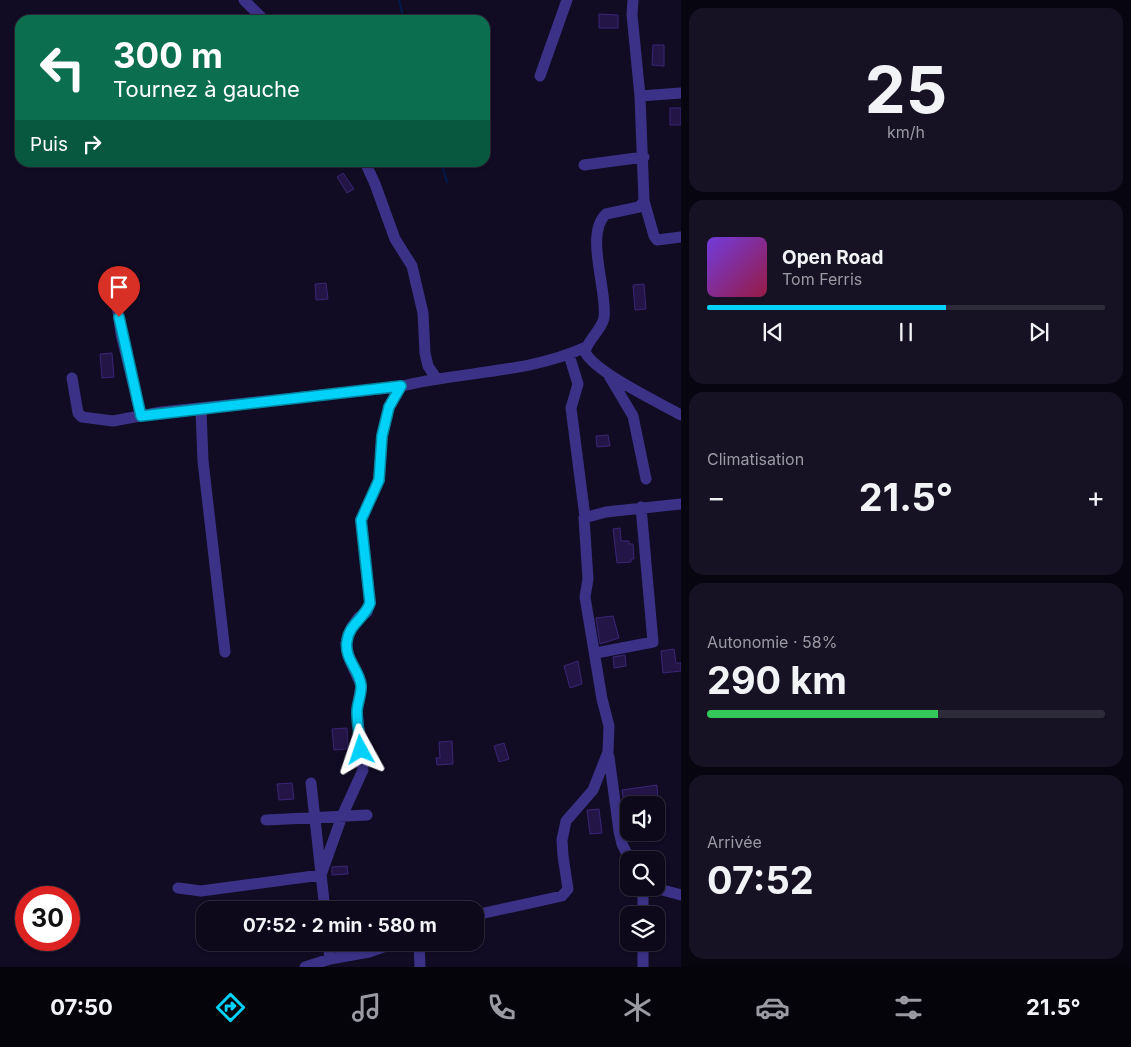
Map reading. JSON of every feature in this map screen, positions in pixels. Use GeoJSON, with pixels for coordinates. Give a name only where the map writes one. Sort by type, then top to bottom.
{"type":"FeatureCollection","features":[{"type":"Feature","properties":{"kind":"street"},"geometry":{"type":"LineString","coordinates":[[244,0],[259,15]]}},
{"type":"Feature","properties":{"kind":"street"},"geometry":{"type":"LineString","coordinates":[[540,76],[567,0]]}},
{"type":"Feature","properties":{"kind":"street"},"geometry":{"type":"LineString","coordinates":[[633,0],[644,157],[644,201],[654,236],[657,240],[681,237]]}},
{"type":"Feature","properties":{"kind":"street"},"geometry":{"type":"LineString","coordinates":[[640,96],[681,93]]}},
{"type":"Feature","properties":{"kind":"street"},"geometry":{"type":"LineString","coordinates":[[584,165],[644,157]]}},
{"type":"Feature","properties":{"kind":"street"},"geometry":{"type":"LineString","coordinates":[[367,167],[395,239],[412,266],[423,313],[425,353],[428,366],[436,378]]}},
{"type":"Feature","properties":{"kind":"street"},"geometry":{"type":"LineString","coordinates":[[72,378],[78,414],[82,417],[112,421],[401,386],[436,378],[498,371],[569,355],[586,347],[599,330],[604,318],[597,242],[600,223],[606,214],[639,207],[644,201]]}},
{"type":"Feature","properties":{"kind":"street"},"geometry":{"type":"LineString","coordinates":[[114,282],[122,334],[141,416]]}},
{"type":"Feature","properties":{"kind":"street"},"geometry":{"type":"LineString","coordinates":[[586,347],[585,352],[588,358],[607,373],[681,415]]}},
{"type":"Feature","properties":{"kind":"street"},"geometry":{"type":"LineString","coordinates":[[569,355],[578,384],[572,408],[585,517],[583,529],[588,579],[585,597],[596,653],[602,700],[609,726],[608,752],[619,831],[626,851]]}},
{"type":"Feature","properties":{"kind":"street"},"geometry":{"type":"LineString","coordinates":[[607,373],[633,416],[646,479]]}},
{"type":"Feature","properties":{"kind":"street"},"geometry":{"type":"LineString","coordinates":[[321,875],[342,816],[363,770],[357,711],[361,685],[350,661],[346,643],[351,628],[359,617],[367,612],[370,603],[361,520],[379,480],[382,436],[389,407],[401,386]]}},
{"type":"Feature","properties":{"kind":"street"},"geometry":{"type":"LineString","coordinates":[[201,410],[203,460],[225,652]]}},
{"type":"Feature","properties":{"kind":"street"},"geometry":{"type":"LineString","coordinates":[[585,517],[641,507],[681,504]]}},
{"type":"Feature","properties":{"kind":"street"},"geometry":{"type":"LineString","coordinates":[[596,653],[653,642],[641,507]]}},
{"type":"Feature","properties":{"kind":"street"},"geometry":{"type":"LineString","coordinates":[[484,914],[562,896],[568,889],[562,840],[566,821],[593,790],[608,752]]}},
{"type":"Feature","properties":{"kind":"street"},"geometry":{"type":"LineString","coordinates":[[311,783],[324,901]]}},
{"type":"Feature","properties":{"kind":"street"},"geometry":{"type":"LineString","coordinates":[[266,820],[314,816],[367,815]]}},
{"type":"Feature","properties":{"kind":"street"},"geometry":{"type":"LineString","coordinates":[[178,888],[201,891],[321,875]]}},
{"type":"Feature","properties":{"kind":"street"},"geometry":{"type":"LineString","coordinates":[[665,891],[681,895]]}},
{"type":"Feature","properties":{"kind":"street"},"geometry":{"type":"LineString","coordinates":[[329,951],[330,959]]}},
{"type":"Feature","properties":{"kind":"street"},"geometry":{"type":"LineString","coordinates":[[306,967],[330,959],[373,951]]}},
{"type":"Feature","properties":{"kind":"street"},"geometry":{"type":"LineString","coordinates":[[419,951],[420,967]]}},
{"type":"Feature","properties":{"kind":"street"},"geometry":{"type":"LineString","coordinates":[[643,951],[643,967]]}},
{"type":"Feature","properties":{"kind":"building"},"geometry":{"type":"Polygon","coordinates":[[[599,14],[618,15],[618,28],[599,28],[599,14]]]}},
{"type":"Feature","properties":{"kind":"building"},"geometry":{"type":"Polygon","coordinates":[[[653,45],[664,45],[664,66],[652,65],[653,45]]]}},
{"type":"Feature","properties":{"kind":"building"},"geometry":{"type":"Polygon","coordinates":[[[670,108],[681,108],[681,125],[670,125],[670,108]]]}},
{"type":"Feature","properties":{"kind":"building"},"geometry":{"type":"Polygon","coordinates":[[[343,173],[354,189],[347,193],[337,177],[343,173]]]}},
{"type":"Feature","properties":{"kind":"building"},"geometry":{"type":"Polygon","coordinates":[[[326,283],[328,299],[316,300],[315,284],[326,283]]]}},
{"type":"Feature","properties":{"kind":"building"},"geometry":{"type":"Polygon","coordinates":[[[644,284],[646,309],[635,310],[633,285],[644,284]]]}},
{"type":"Feature","properties":{"kind":"building"},"geometry":{"type":"Polygon","coordinates":[[[112,353],[114,377],[102,378],[100,354],[112,353]]]}},
{"type":"Feature","properties":{"kind":"building"},"geometry":{"type":"Polygon","coordinates":[[[608,435],[610,446],[597,447],[596,436],[608,435]]]}},
{"type":"Feature","properties":{"kind":"building"},"geometry":{"type":"Polygon","coordinates":[[[620,528],[621,541],[629,541],[629,544],[633,544],[634,559],[631,559],[631,562],[617,563],[613,529],[620,528]]]}},
{"type":"Feature","properties":{"kind":"building"},"geometry":{"type":"Polygon","coordinates":[[[613,616],[619,638],[600,644],[596,618],[613,616]]]}},
{"type":"Feature","properties":{"kind":"building"},"geometry":{"type":"Polygon","coordinates":[[[674,649],[676,663],[681,663],[681,671],[663,673],[661,651],[674,649]]]}},
{"type":"Feature","properties":{"kind":"building"},"geometry":{"type":"Polygon","coordinates":[[[625,655],[626,666],[614,668],[613,657],[625,655]]]}},
{"type":"Feature","properties":{"kind":"building"},"geometry":{"type":"Polygon","coordinates":[[[578,661],[582,684],[570,688],[564,666],[578,661]]]}},
{"type":"Feature","properties":{"kind":"building"},"geometry":{"type":"Polygon","coordinates":[[[347,728],[348,749],[334,750],[332,729],[347,728]]]}},
{"type":"Feature","properties":{"kind":"building"},"geometry":{"type":"Polygon","coordinates":[[[452,741],[453,764],[437,765],[436,758],[440,758],[439,742],[452,741]]]}},
{"type":"Feature","properties":{"kind":"building"},"geometry":{"type":"Polygon","coordinates":[[[504,743],[509,759],[499,762],[494,746],[504,743]]]}},
{"type":"Feature","properties":{"kind":"building"},"geometry":{"type":"Polygon","coordinates":[[[292,783],[294,799],[279,800],[277,784],[292,783]]]}},
{"type":"Feature","properties":{"kind":"building"},"geometry":{"type":"Polygon","coordinates":[[[657,785],[658,796],[623,796],[622,790],[657,785]]]}},
{"type":"Feature","properties":{"kind":"building"},"geometry":{"type":"Polygon","coordinates":[[[599,809],[602,833],[590,834],[587,810],[599,809]]]}},
{"type":"Feature","properties":{"kind":"building"},"geometry":{"type":"Polygon","coordinates":[[[347,866],[348,874],[332,875],[332,867],[347,866]]]}},
{"type":"Feature","properties":{"kind":"waterway"},"geometry":{"type":"LineString","coordinates":[[399,0],[403,15]]}},
{"type":"Feature","properties":{"kind":"waterway"},"geometry":{"type":"LineString","coordinates":[[442,167],[447,182]]}},
{"type":"Feature","properties":{"kind":"route"},"geometry":{"type":"LineString","coordinates":[[119,317],[141,416],[161,412],[201,410],[235,404],[401,386],[389,407],[382,436],[379,480],[361,520],[370,603],[367,612],[359,617],[351,628],[346,643],[350,661],[361,685],[357,711],[361,750]]}}]}
